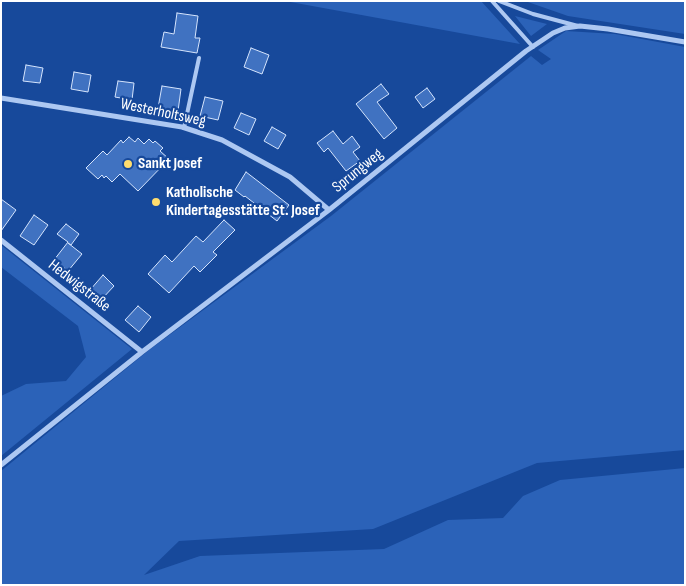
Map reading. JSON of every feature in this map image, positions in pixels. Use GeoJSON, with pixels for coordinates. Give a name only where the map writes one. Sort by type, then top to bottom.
{"type":"FeatureCollection","features":[{"type":"Feature","properties":{"kind":"street","name":"Sprungweg"},"geometry":{"type":"LineString","coordinates":[[1,466],[142,352],[329,210],[532,46],[565,28],[580,26],[685,42]]}},
{"type":"Feature","properties":{"kind":"street","name":"Westerholtsweg"},"geometry":{"type":"LineString","coordinates":[[1,98],[184,128],[222,140],[290,177],[329,210]]}},
{"type":"Feature","properties":{"kind":"street","name":"Hedwigstraße"},"geometry":{"type":"LineString","coordinates":[[1,240],[142,352]]}},
{"type":"Feature","properties":{"kind":"lane"},"geometry":{"type":"LineString","coordinates":[[492,1],[532,46]]}},
{"type":"Feature","properties":{"kind":"lane"},"geometry":{"type":"LineString","coordinates":[[499,1],[533,14],[580,26]]}},
{"type":"Feature","properties":{"kind":"lane"},"geometry":{"type":"LineString","coordinates":[[184,128],[199,58]]}},
{"type":"Feature","properties":{"kind":"shaded area"},"geometry":{"type":"Polygon","coordinates":[[[285,1],[481,1],[520,44],[285,1]]]}},
{"type":"Feature","properties":{"kind":"shaded area"},"geometry":{"type":"Polygon","coordinates":[[[525,1],[685,1],[685,34],[568,16],[525,1]]]}},
{"type":"Feature","properties":{"kind":"shaded area"},"geometry":{"type":"Polygon","coordinates":[[[515,16],[547,24],[531,36],[515,16]]]}},
{"type":"Feature","properties":{"kind":"shaded area"},"geometry":{"type":"Polygon","coordinates":[[[566,31],[615,34],[685,47],[685,450],[537,463],[373,529],[179,541],[144,575],[200,556],[384,549],[448,520],[503,518],[523,496],[560,480],[685,468],[685,585],[1,585],[1,471],[149,350],[331,216],[531,56],[542,65],[551,59],[538,50],[566,31]]]}},
{"type":"Feature","properties":{"kind":"shaded area"},"geometry":{"type":"Polygon","coordinates":[[[1,245],[132,349],[1,456],[1,396],[26,384],[66,381],[86,357],[78,326],[1,267],[1,245]]]}},
{"type":"Feature","properties":{"kind":"building"},"geometry":{"type":"Polygon","coordinates":[[[177,13],[198,16],[195,38],[200,38],[197,53],[161,47],[164,32],[174,34],[177,13]]]}},
{"type":"Feature","properties":{"kind":"building"},"geometry":{"type":"Polygon","coordinates":[[[251,48],[269,55],[262,74],[244,67],[251,48]]]}},
{"type":"Feature","properties":{"kind":"building"},"geometry":{"type":"Polygon","coordinates":[[[26,65],[43,68],[40,83],[23,81],[26,65]]]}},
{"type":"Feature","properties":{"kind":"building"},"geometry":{"type":"Polygon","coordinates":[[[74,72],[91,75],[88,92],[71,89],[74,72]]]}},
{"type":"Feature","properties":{"kind":"building"},"geometry":{"type":"Polygon","coordinates":[[[118,81],[134,83],[132,100],[115,97],[118,81]]]}},
{"type":"Feature","properties":{"kind":"building"},"geometry":{"type":"Polygon","coordinates":[[[381,84],[389,94],[377,102],[397,128],[384,139],[356,104],[381,84]]]}},
{"type":"Feature","properties":{"kind":"building"},"geometry":{"type":"Polygon","coordinates":[[[162,86],[181,89],[178,111],[158,108],[162,86]]]}},
{"type":"Feature","properties":{"kind":"building"},"geometry":{"type":"Polygon","coordinates":[[[427,88],[435,99],[423,108],[415,97],[427,88]]]}},
{"type":"Feature","properties":{"kind":"building"},"geometry":{"type":"Polygon","coordinates":[[[205,97],[223,101],[218,120],[200,116],[205,97]]]}},
{"type":"Feature","properties":{"kind":"building"},"geometry":{"type":"Polygon","coordinates":[[[241,113],[256,119],[249,135],[234,128],[241,113]]]}},
{"type":"Feature","properties":{"kind":"building"},"geometry":{"type":"Polygon","coordinates":[[[272,127],[286,135],[278,149],[264,141],[272,127]]]}},
{"type":"Feature","properties":{"kind":"building"},"geometry":{"type":"Polygon","coordinates":[[[333,131],[343,144],[352,136],[360,147],[353,152],[360,161],[346,171],[328,148],[324,152],[317,143],[333,131]]]}},
{"type":"Feature","properties":{"kind":"building","name":"Sankt Josef"},"geometry":{"type":"Polygon","coordinates":[[[129,137],[135,142],[138,138],[144,144],[149,139],[153,143],[155,141],[163,148],[160,151],[169,159],[138,191],[120,174],[112,182],[102,175],[98,179],[86,168],[103,151],[107,155],[121,140],[123,143],[129,137]]]}},
{"type":"Feature","properties":{"kind":"building"},"geometry":{"type":"Polygon","coordinates":[[[246,172],[289,205],[277,221],[235,190],[246,172]]]}},
{"type":"Feature","properties":{"kind":"building"},"geometry":{"type":"Polygon","coordinates":[[[1,199],[16,210],[1,231],[1,199]]]}},
{"type":"Feature","properties":{"kind":"building"},"geometry":{"type":"Polygon","coordinates":[[[34,215],[48,225],[34,245],[20,236],[34,215]]]}},
{"type":"Feature","properties":{"kind":"building"},"geometry":{"type":"Polygon","coordinates":[[[224,220],[235,230],[213,252],[217,255],[200,272],[194,266],[169,293],[148,274],[165,255],[172,262],[196,236],[203,242],[224,220]]]}},
{"type":"Feature","properties":{"kind":"building"},"geometry":{"type":"Polygon","coordinates":[[[66,224],[79,234],[71,245],[68,243],[82,254],[68,271],[54,260],[68,242],[57,234],[66,224]]]}},
{"type":"Feature","properties":{"kind":"building"},"geometry":{"type":"Polygon","coordinates":[[[103,275],[114,286],[101,300],[90,290],[103,275]]]}},
{"type":"Feature","properties":{"kind":"building"},"geometry":{"type":"Polygon","coordinates":[[[138,306],[151,317],[139,332],[125,320],[138,306]]]}},
{"type":"Feature","properties":{"kind":"place","name":"Sankt Josef"},"geometry":{"type":"Point","coordinates":[128,164]}},
{"type":"Feature","properties":{"kind":"place","name":"Katholische Kindertagesstätte St. Josef"},"geometry":{"type":"Point","coordinates":[156,202]}}]}
